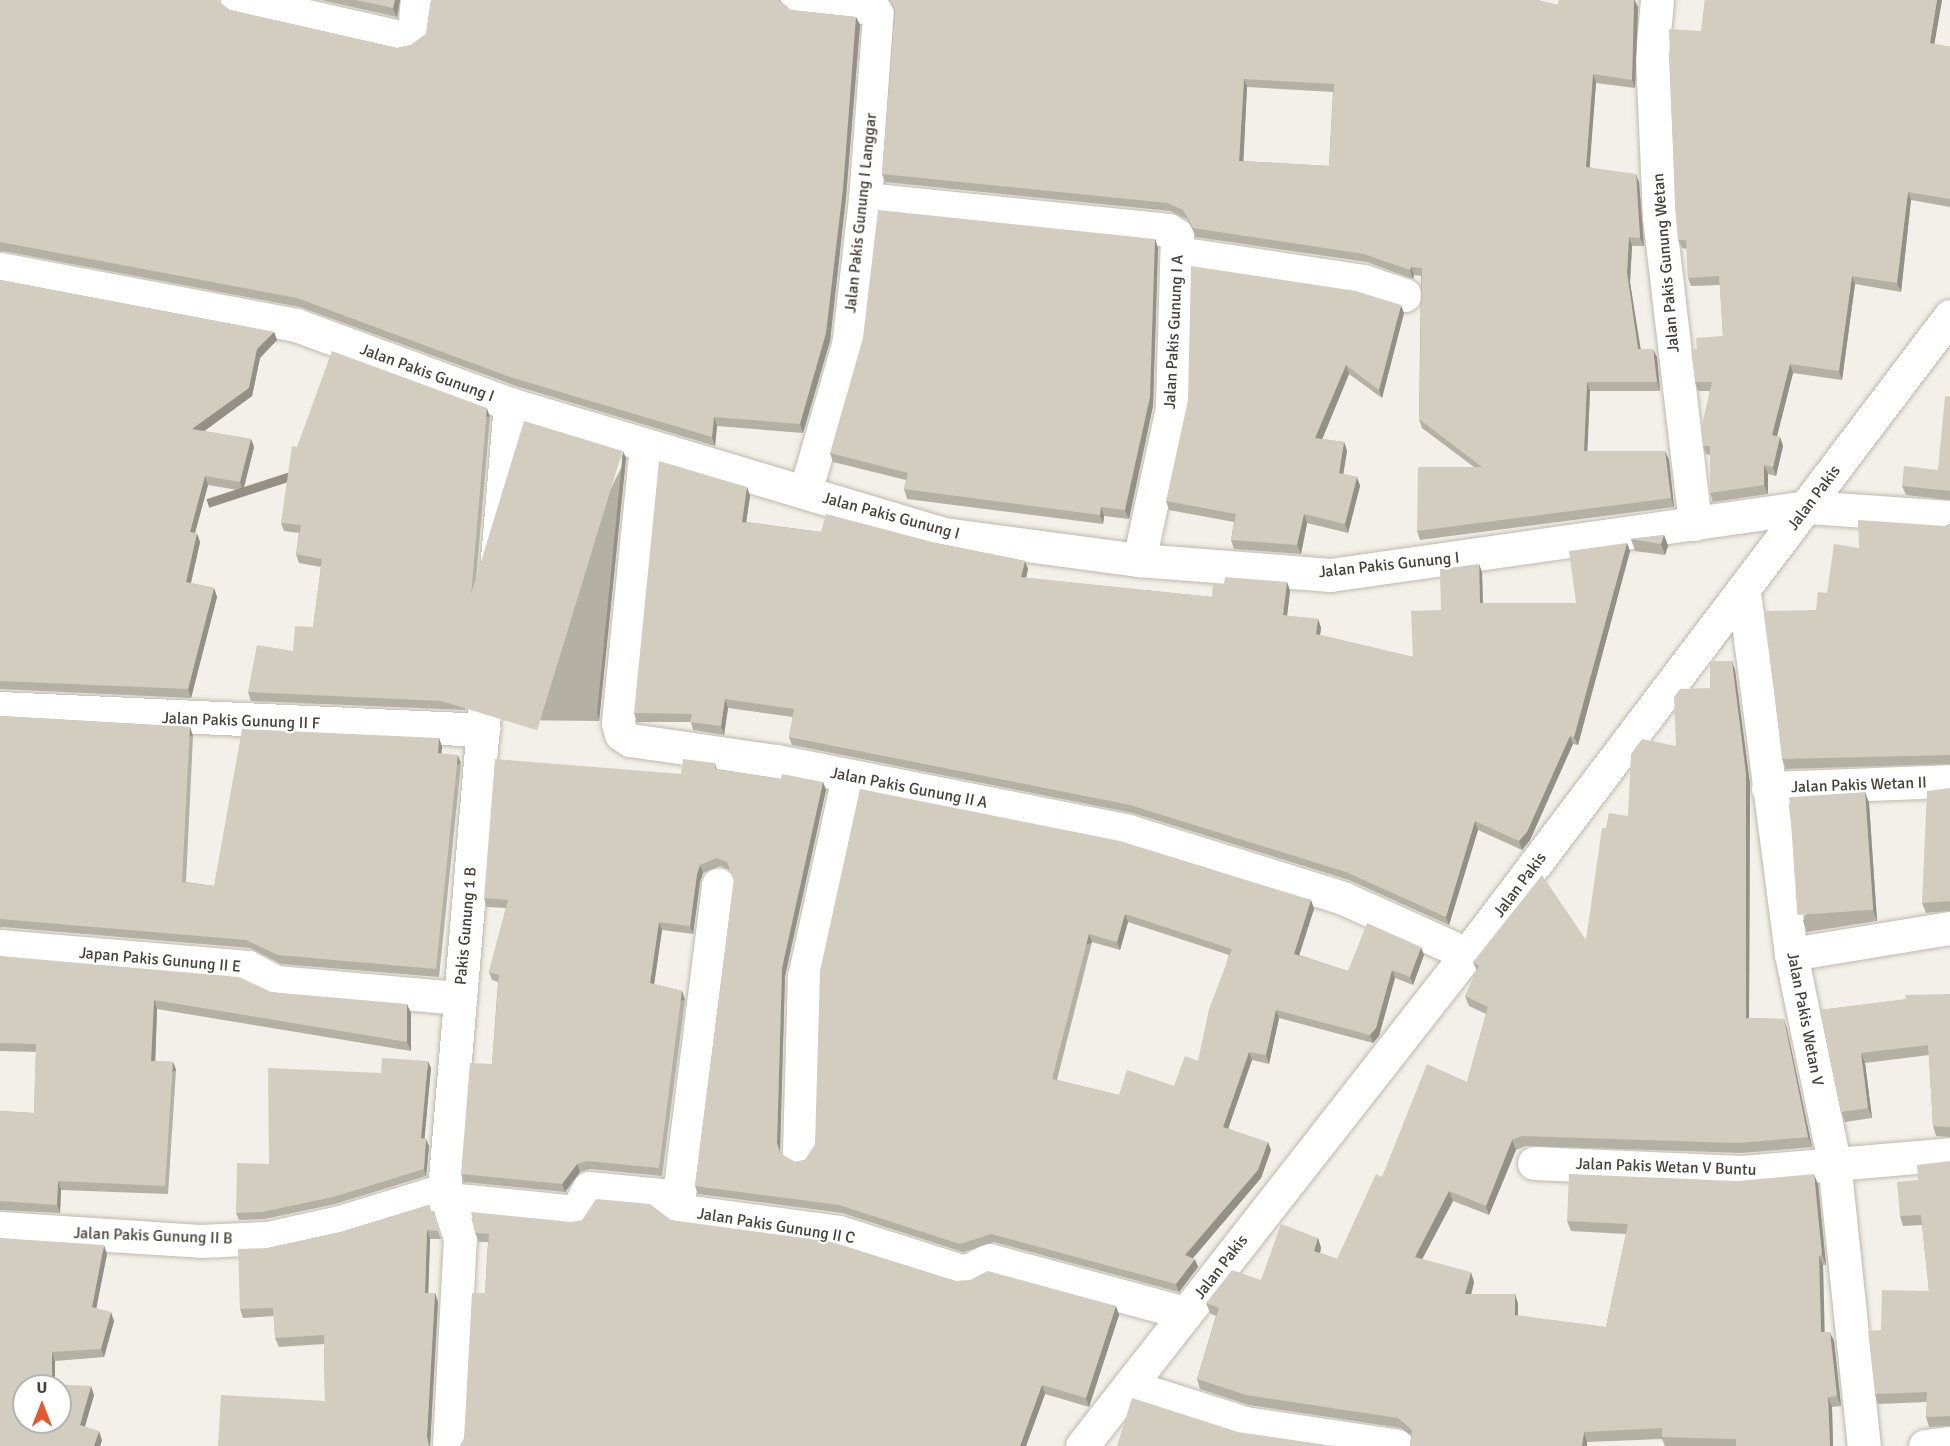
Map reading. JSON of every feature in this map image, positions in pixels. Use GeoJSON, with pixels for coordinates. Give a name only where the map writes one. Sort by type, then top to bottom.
{"type":"FeatureCollection","features":[{"type":"Feature","properties":{"kind":"street"},"geometry":{"type":"LineString","coordinates":[[237,0],[404,38],[414,32],[417,0]]}},
{"type":"Feature","properties":{"kind":"street","name":"Jalan Pakis Gunung I Langgar"},"geometry":{"type":"LineString","coordinates":[[797,0],[877,10],[866,199],[848,345],[805,492]]}},
{"type":"Feature","properties":{"kind":"street","name":"Jalan Pakis Gunung Wetan"},"geometry":{"type":"LineString","coordinates":[[1658,0],[1652,56],[1659,217],[1695,524]]}},
{"type":"Feature","properties":{"kind":"street","name":"Jalan Pakis Gunung I A"},"geometry":{"type":"LineString","coordinates":[[866,199],[1168,230],[1177,235],[1172,408],[1139,560]]}},
{"type":"Feature","properties":{"kind":"street"},"geometry":{"type":"LineString","coordinates":[[1178,253],[1364,281],[1405,295]]}},
{"type":"Feature","properties":{"kind":"street","name":"Jalan Pakis Gunung I"},"geometry":{"type":"LineString","coordinates":[[0,269],[296,325],[510,404],[944,534],[1139,560],[1330,575],[1808,507],[1950,517]]}},
{"type":"Feature","properties":{"kind":"street","name":"Jalan Pakis"},"geometry":{"type":"LineString","coordinates":[[1082,1446],[1467,954],[1744,592],[1950,316]]}},
{"type":"Feature","properties":{"kind":"street","name":"Pakis Gunung 1 B"},"geometry":{"type":"LineString","coordinates":[[449,1446],[460,1238],[446,1194],[460,998],[510,404]]}},
{"type":"Feature","properties":{"kind":"street","name":"Jalan Pakis Gunung II A"},"geometry":{"type":"LineString","coordinates":[[646,446],[618,723],[621,734],[630,740],[776,761],[1128,831],[1343,898],[1467,954]]}},
{"type":"Feature","properties":{"kind":"street","name":"Jalan Pakis Wetan V"},"geometry":{"type":"LineString","coordinates":[[1744,592],[1791,954],[1834,1162],[1864,1446]]}},
{"type":"Feature","properties":{"kind":"street","name":"Jalan Pakis Gunung II F"},"geometry":{"type":"LineString","coordinates":[[0,708],[483,730]]}},
{"type":"Feature","properties":{"kind":"street"},"geometry":{"type":"LineString","coordinates":[[799,1152],[804,977],[848,777]]}},
{"type":"Feature","properties":{"kind":"street","name":"Jalan Pakis Wetan II"},"geometry":{"type":"LineString","coordinates":[[1768,788],[1950,781]]}},
{"type":"Feature","properties":{"kind":"street"},"geometry":{"type":"LineString","coordinates":[[677,1210],[718,885]]}},
{"type":"Feature","properties":{"kind":"street"},"geometry":{"type":"LineString","coordinates":[[1791,954],[1950,928]]}},
{"type":"Feature","properties":{"kind":"street","name":"Japan Pakis Gunung II E"},"geometry":{"type":"LineString","coordinates":[[0,946],[248,967],[276,982],[460,998]]}},
{"type":"Feature","properties":{"kind":"street","name":"Jalan Pakis Wetan V Buntu"},"geometry":{"type":"LineString","coordinates":[[1533,1162],[1742,1172],[1834,1162],[1950,1154]]}},
{"type":"Feature","properties":{"kind":"street","name":"Jalan Pakis Gunung II C"},"geometry":{"type":"LineString","coordinates":[[446,1194],[576,1212],[582,1207],[586,1190],[592,1187],[661,1195],[677,1210],[839,1232],[965,1272],[989,1260],[1185,1313]]}},
{"type":"Feature","properties":{"kind":"street","name":"Jalan Pakis Gunung II B"},"geometry":{"type":"LineString","coordinates":[[0,1228],[200,1241],[267,1238],[340,1222],[446,1194]]}},
{"type":"Feature","properties":{"kind":"street"},"geometry":{"type":"LineString","coordinates":[[1129,1386],[1245,1423],[1398,1446]]}},
{"type":"Feature","properties":{"kind":"street"},"geometry":{"type":"LineString","coordinates":[[1925,1446],[1950,1443]]}},
{"type":"Feature","properties":{"kind":"building"},"geometry":{"type":"Polygon","coordinates":[[[0,0],[217,0],[230,10],[397,48],[411,45],[426,34],[431,0],[778,0],[791,10],[856,17],[843,189],[826,333],[800,424],[714,417],[712,437],[513,378],[297,298],[0,242],[0,0]]]}},
{"type":"Feature","properties":{"kind":"building"},"geometry":{"type":"Polygon","coordinates":[[[356,0],[395,0],[393,8],[356,0]]]}},
{"type":"Feature","properties":{"kind":"building"},"geometry":{"type":"Polygon","coordinates":[[[890,0],[1537,0],[1558,5],[1559,0],[1634,0],[1632,80],[1593,74],[1586,167],[1636,174],[1640,238],[1629,237],[1627,273],[1638,349],[1653,349],[1657,382],[1587,382],[1584,451],[1665,451],[1671,498],[1417,531],[1418,467],[1482,467],[1419,419],[1422,268],[1411,267],[1410,270],[1364,254],[1193,228],[1183,210],[1167,203],[882,174],[895,10],[890,0]],[[1244,79],[1239,161],[1329,166],[1334,84],[1244,79]]]}},
{"type":"Feature","properties":{"kind":"building"},"geometry":{"type":"Polygon","coordinates":[[[1705,0],[1937,0],[1930,43],[1950,47],[1950,199],[1908,192],[1897,283],[1852,276],[1839,371],[1790,364],[1772,435],[1780,437],[1773,467],[1764,465],[1764,485],[1710,493],[1710,446],[1703,446],[1701,429],[1712,382],[1695,382],[1691,349],[1697,349],[1696,338],[1723,336],[1719,276],[1688,278],[1686,240],[1678,240],[1669,29],[1701,31],[1705,0]]]}},
{"type":"Feature","properties":{"kind":"building"},"geometry":{"type":"Polygon","coordinates":[[[878,210],[1155,239],[1150,397],[1125,510],[1101,507],[1100,515],[904,489],[908,473],[830,453],[863,338],[878,210]]]}},
{"type":"Feature","properties":{"kind":"building"},"geometry":{"type":"Polygon","coordinates":[[[1191,266],[1356,291],[1401,305],[1379,390],[1346,365],[1315,438],[1344,442],[1339,473],[1357,477],[1345,524],[1304,514],[1297,545],[1231,540],[1236,514],[1166,501],[1188,400],[1191,266]]]}},
{"type":"Feature","properties":{"kind":"building"},"geometry":{"type":"Polygon","coordinates":[[[0,280],[274,332],[257,349],[249,388],[192,429],[251,439],[240,482],[205,476],[190,532],[197,533],[186,582],[214,588],[188,689],[0,681],[0,280]]]}},
{"type":"Feature","properties":{"kind":"building"},"geometry":{"type":"Polygon","coordinates":[[[332,351],[487,408],[462,702],[248,692],[257,645],[293,651],[295,626],[313,627],[322,559],[296,554],[301,525],[281,523],[292,446],[297,447],[332,351]]]}},
{"type":"Feature","properties":{"kind":"building"},"geometry":{"type":"Polygon","coordinates":[[[1945,396],[1950,397],[1950,491],[1902,486],[1904,466],[1938,470],[1945,396]]]}},
{"type":"Feature","properties":{"kind":"building"},"geometry":{"type":"Polygon","coordinates":[[[524,421],[622,451],[537,730],[439,700],[524,421]]]}},
{"type":"Feature","properties":{"kind":"building"},"geometry":{"type":"Polygon","coordinates":[[[659,461],[747,487],[742,522],[821,532],[826,514],[936,543],[1025,561],[1021,577],[1212,597],[1213,583],[1224,584],[1225,577],[1287,582],[1283,615],[1318,619],[1316,634],[1413,657],[1411,611],[1441,610],[1440,569],[1479,564],[1480,603],[1576,603],[1569,551],[1627,543],[1574,737],[1570,736],[1527,832],[1519,841],[1475,821],[1446,917],[1346,872],[1130,805],[789,737],[794,709],[725,699],[721,726],[690,722],[692,714],[634,713],[659,461]]]}},
{"type":"Feature","properties":{"kind":"building"},"geometry":{"type":"Polygon","coordinates":[[[1858,520],[1945,526],[1950,524],[1950,755],[1782,759],[1765,611],[1816,610],[1818,592],[1827,593],[1834,544],[1859,548],[1858,520]]]}},
{"type":"Feature","properties":{"kind":"building"},"geometry":{"type":"Polygon","coordinates":[[[1664,535],[1661,544],[1631,539],[1664,535]]]}},
{"type":"Feature","properties":{"kind":"building"},"geometry":{"type":"Polygon","coordinates":[[[1710,661],[1732,661],[1746,774],[1746,1018],[1784,1019],[1808,1137],[1738,1143],[1522,1136],[1512,1140],[1486,1206],[1449,1191],[1415,1257],[1471,1272],[1465,1294],[1515,1294],[1515,1315],[1606,1327],[1628,1224],[1567,1221],[1569,1174],[1738,1181],[1814,1174],[1822,1255],[1819,1256],[1821,1332],[1830,1332],[1837,1396],[1828,1397],[1830,1446],[1736,1446],[1736,1439],[1662,1437],[1662,1428],[1584,1432],[1582,1446],[1410,1446],[1412,1430],[1398,1418],[1246,1395],[1197,1379],[1219,1308],[1206,1303],[1232,1270],[1261,1280],[1281,1224],[1318,1238],[1314,1251],[1337,1259],[1376,1174],[1382,1177],[1427,1064],[1467,1082],[1488,1007],[1465,996],[1479,966],[1473,962],[1542,875],[1586,940],[1602,828],[1606,828],[1609,813],[1628,816],[1631,754],[1642,739],[1676,746],[1674,697],[1680,689],[1710,688],[1710,661]]]}},
{"type":"Feature","properties":{"kind":"building"},"geometry":{"type":"Polygon","coordinates":[[[0,716],[190,727],[182,882],[214,886],[242,729],[439,738],[438,753],[458,755],[436,969],[278,955],[246,940],[0,919],[0,716]]]}},
{"type":"Feature","properties":{"kind":"building"},"geometry":{"type":"Polygon","coordinates":[[[495,759],[681,774],[683,759],[715,763],[715,769],[781,779],[782,774],[823,782],[782,968],[777,1143],[780,1153],[795,1162],[805,1160],[815,1145],[820,971],[860,789],[1120,841],[1311,900],[1294,954],[1348,971],[1367,923],[1421,947],[1410,977],[1392,970],[1376,1028],[1370,1035],[1276,1010],[1266,1055],[1249,1052],[1223,1127],[1268,1142],[1258,1170],[1185,1255],[1195,1259],[1176,1284],[991,1234],[960,1244],[839,1205],[695,1186],[734,879],[727,862],[717,858],[700,865],[690,926],[659,922],[650,983],[682,991],[659,1168],[587,1161],[577,1164],[562,1184],[461,1174],[470,1063],[492,1064],[499,975],[489,972],[508,900],[484,898],[495,759]],[[1125,914],[1117,942],[1089,934],[1052,1079],[1119,1095],[1127,1070],[1174,1086],[1185,1056],[1198,1061],[1209,1009],[1232,949],[1125,914]]]}},
{"type":"Feature","properties":{"kind":"building"},"geometry":{"type":"Polygon","coordinates":[[[1950,788],[1950,901],[1922,903],[1927,791],[1950,788]]]}},
{"type":"Feature","properties":{"kind":"building"},"geometry":{"type":"Polygon","coordinates":[[[1865,792],[1873,910],[1797,915],[1789,797],[1865,792]]]}},
{"type":"Feature","properties":{"kind":"building"},"geometry":{"type":"Polygon","coordinates":[[[0,956],[239,977],[271,992],[407,1004],[407,1042],[154,1000],[151,1061],[173,1062],[165,1186],[58,1181],[57,1205],[0,1201],[0,1111],[34,1113],[36,1044],[0,1043],[0,956]]]}},
{"type":"Feature","properties":{"kind":"building"},"geometry":{"type":"Polygon","coordinates":[[[1950,994],[1950,1127],[1933,1126],[1928,1045],[1861,1053],[1868,1108],[1841,1112],[1820,1010],[1906,999],[1905,995],[1950,994]]]}},
{"type":"Feature","properties":{"kind":"building"},"geometry":{"type":"Polygon","coordinates":[[[382,1058],[428,1061],[421,1138],[426,1139],[424,1169],[333,1197],[262,1212],[236,1213],[237,1163],[269,1164],[268,1068],[381,1073],[382,1058]]]}},
{"type":"Feature","properties":{"kind":"building"},"geometry":{"type":"Polygon","coordinates":[[[1950,1161],[1950,1416],[1926,1417],[1927,1392],[1875,1394],[1868,1331],[1881,1330],[1882,1290],[1929,1291],[1921,1215],[1900,1216],[1897,1182],[1918,1180],[1917,1165],[1950,1161]]]}},
{"type":"Feature","properties":{"kind":"building"},"geometry":{"type":"Polygon","coordinates":[[[596,1199],[650,1204],[671,1220],[832,1242],[956,1281],[970,1280],[988,1271],[1116,1306],[1086,1398],[1042,1385],[1020,1446],[460,1446],[464,1439],[472,1293],[485,1293],[489,1234],[475,1233],[471,1212],[571,1222],[582,1220],[596,1199]]]}},
{"type":"Feature","properties":{"kind":"building"},"geometry":{"type":"Polygon","coordinates":[[[429,1205],[438,1231],[427,1230],[425,1293],[435,1293],[427,1436],[429,1446],[218,1446],[221,1395],[325,1401],[324,1335],[275,1338],[273,1308],[240,1309],[238,1249],[268,1248],[341,1232],[429,1205]]]}},
{"type":"Feature","properties":{"kind":"building"},"geometry":{"type":"Polygon","coordinates":[[[0,1238],[104,1245],[92,1307],[111,1312],[101,1349],[52,1352],[52,1374],[12,1374],[12,1434],[72,1434],[72,1385],[91,1386],[80,1425],[99,1431],[94,1446],[0,1446],[0,1238]]]}},
{"type":"Feature","properties":{"kind":"building"},"geometry":{"type":"Polygon","coordinates":[[[1132,1398],[1238,1432],[1334,1446],[1117,1446],[1132,1398]]]}}]}
